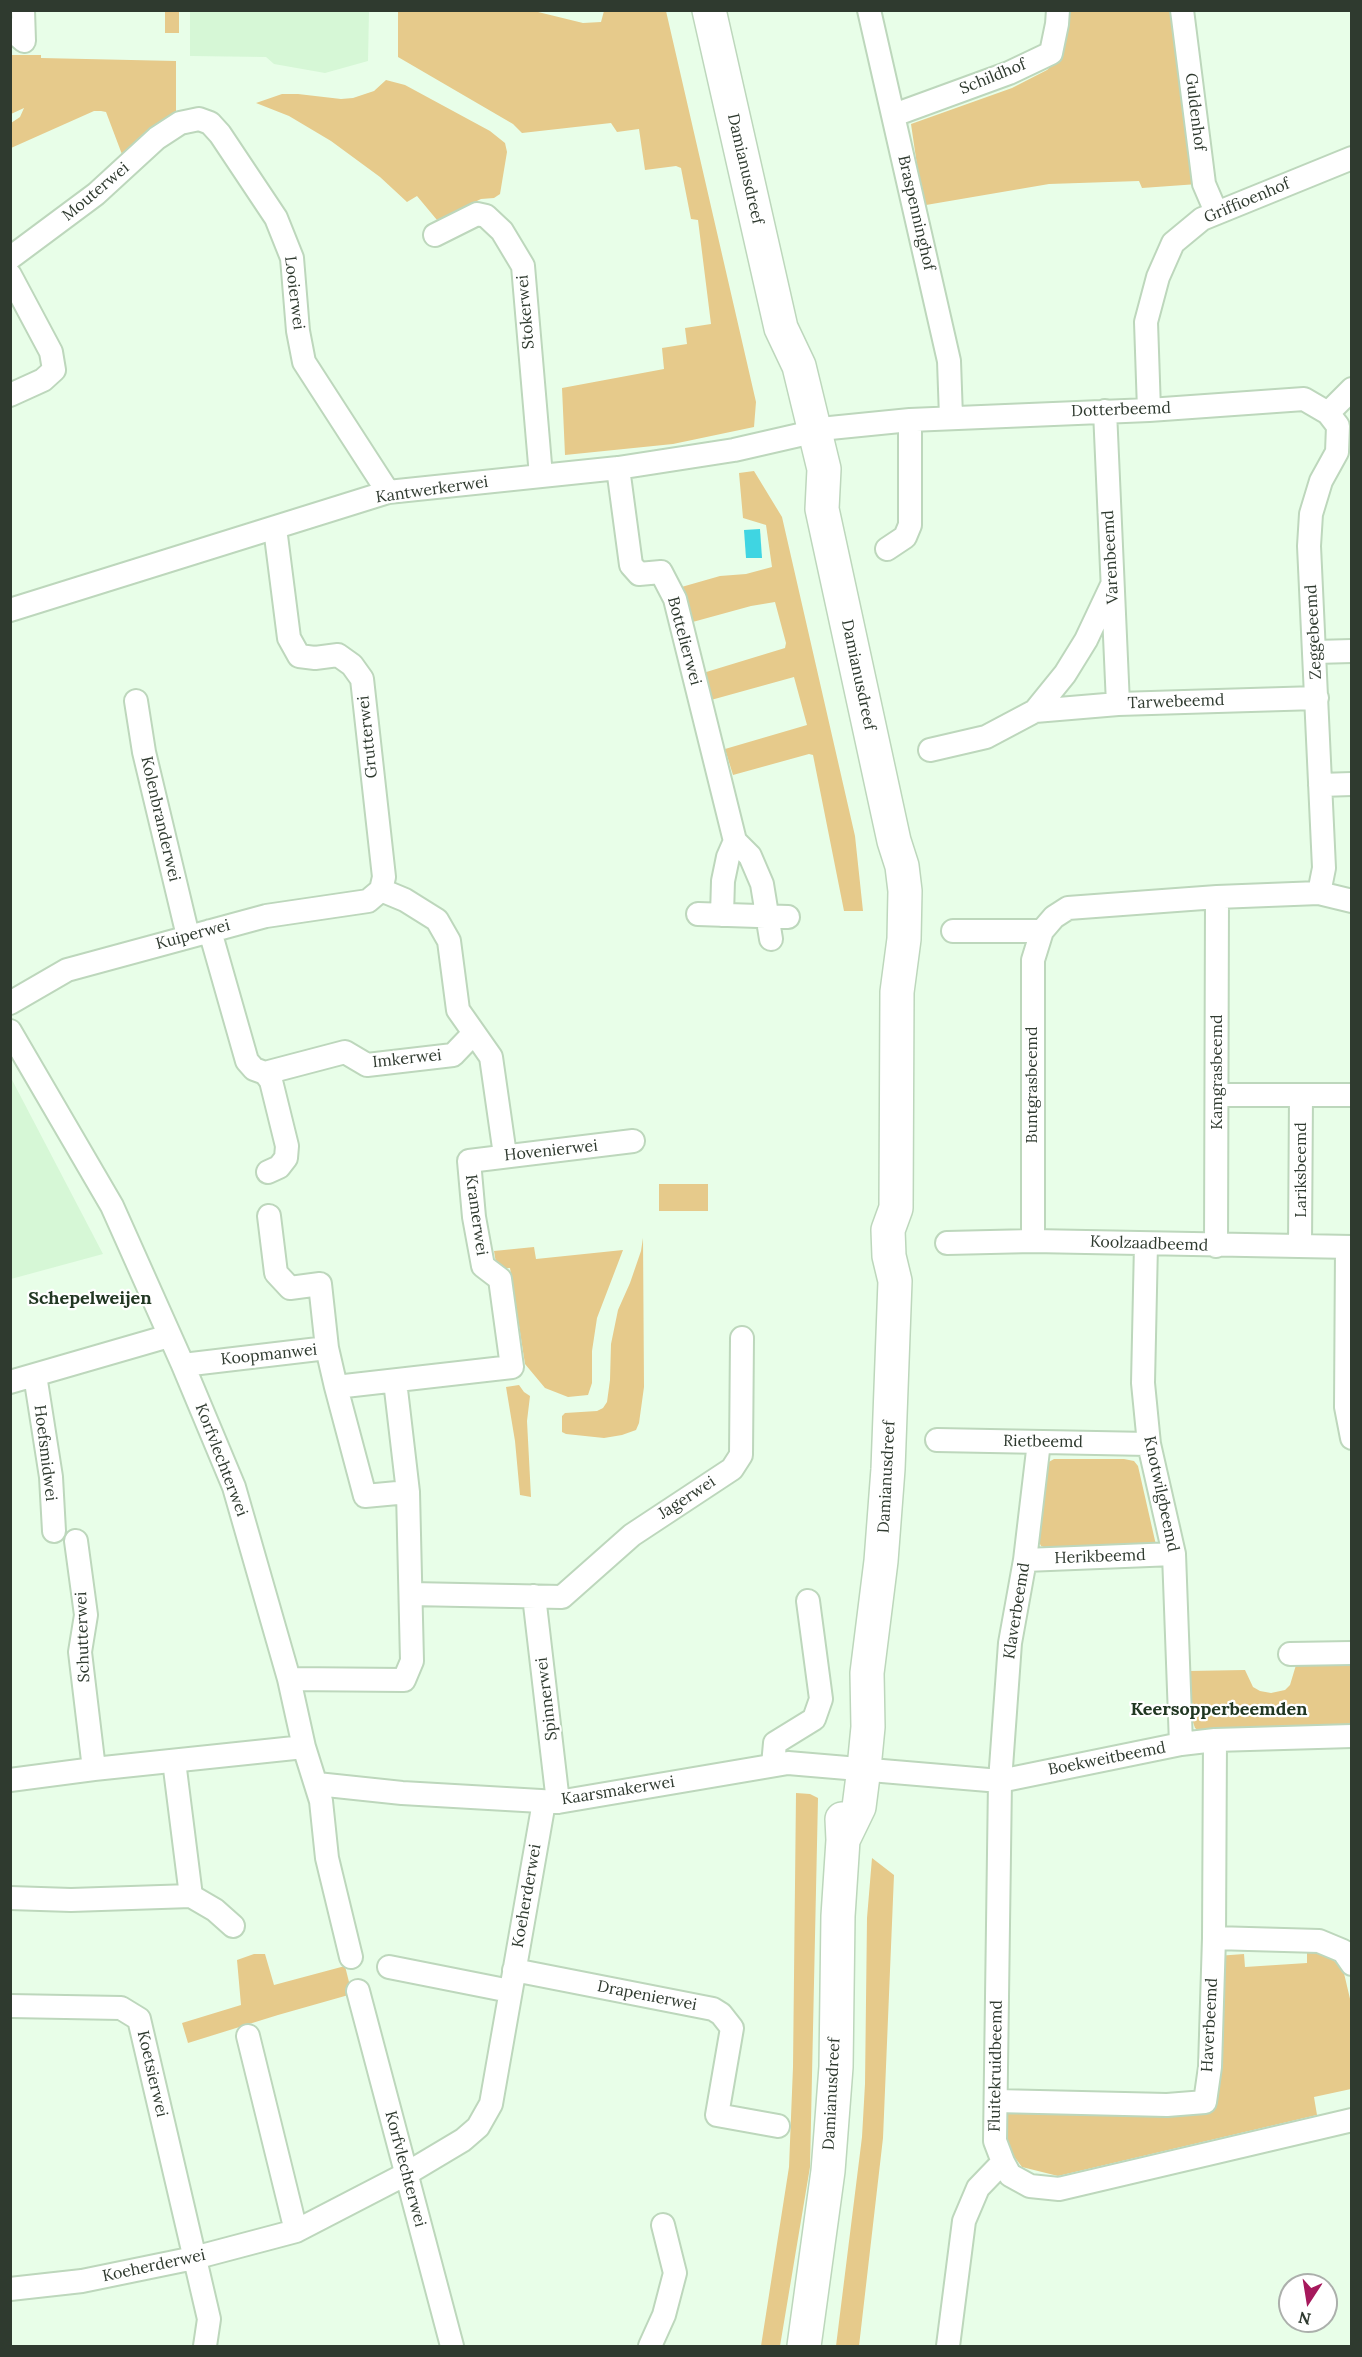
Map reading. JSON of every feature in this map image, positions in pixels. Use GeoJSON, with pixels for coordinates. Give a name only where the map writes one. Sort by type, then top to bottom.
{"type":"FeatureCollection","features":[{"type":"Feature","properties":{"kind":"street"},"geometry":{"type":"LineString","coordinates":[[10,29],[24,41],[24,10]]}},
{"type":"Feature","properties":{"kind":"street","name":"Damianusdreef"},"geometry":{"type":"LineString","coordinates":[[709,10],[781,328],[781,369],[805,434],[801,470],[822,508],[894,841],[902,866],[905,891],[904,939],[897,992],[896,1208],[904,1228],[904,1256],[895,1281],[887,1481],[881,1561],[867,1673],[851,1725],[855,1767],[841,1804],[843,1840],[837,1916],[836,2067],[828,2170],[804,2346]]}},
{"type":"Feature","properties":{"kind":"street","name":"Braspenninghof"},"geometry":{"type":"LineString","coordinates":[[869,10],[949,361],[951,417]]}},
{"type":"Feature","properties":{"kind":"street","name":"Schildhof"},"geometry":{"type":"LineString","coordinates":[[894,115],[1009,73],[1051,53],[1058,10]]}},
{"type":"Feature","properties":{"kind":"street","name":"Guldenhof"},"geometry":{"type":"LineString","coordinates":[[1182,10],[1204,184],[1216,212]]}},
{"type":"Feature","properties":{"kind":"street","name":"Looierwei"},"geometry":{"type":"LineString","coordinates":[[180,123],[199,119],[210,123],[220,134],[276,218],[292,258],[298,331],[304,362],[388,492]]}},
{"type":"Feature","properties":{"kind":"street","name":"Mouterwei"},"geometry":{"type":"LineString","coordinates":[[10,258],[96,194],[157,138],[180,123]]}},
{"type":"Feature","properties":{"kind":"street","name":"Griffioenhof"},"geometry":{"type":"LineString","coordinates":[[1149,410],[1146,322],[1158,277],[1173,243],[1202,219],[1216,212],[1352,158]]}},
{"type":"Feature","properties":{"kind":"street","name":"Stokerwei"},"geometry":{"type":"LineString","coordinates":[[435,235],[477,214],[486,216],[502,231],[522,266],[542,476]]}},
{"type":"Feature","properties":{"kind":"street"},"geometry":{"type":"LineString","coordinates":[[10,275],[51,352],[54,369],[43,380],[10,395]]}},
{"type":"Feature","properties":{"kind":"street"},"geometry":{"type":"LineString","coordinates":[[1328,413],[1352,389]]}},
{"type":"Feature","properties":{"kind":"street","name":"Dotterbeemd"},"geometry":{"type":"LineString","coordinates":[[805,434],[830,428],[951,417],[1149,410],[1304,399],[1328,413]]}},
{"type":"Feature","properties":{"kind":"street","name":"Varenbeemd"},"geometry":{"type":"LineString","coordinates":[[1105,411],[1118,704]]}},
{"type":"Feature","properties":{"kind":"street","name":"Zeggebeemd"},"geometry":{"type":"LineString","coordinates":[[1319,893],[1324,868],[1309,546],[1311,514],[1321,481],[1337,452],[1338,426],[1328,413]]}},
{"type":"Feature","properties":{"kind":"street"},"geometry":{"type":"LineString","coordinates":[[887,549],[905,537],[910,525],[910,420]]}},
{"type":"Feature","properties":{"kind":"street","name":"Kantwerkerwei"},"geometry":{"type":"LineString","coordinates":[[10,610],[388,492],[618,468],[734,450],[805,434]]}},
{"type":"Feature","properties":{"kind":"street","name":"Bottelierwei"},"geometry":{"type":"LineString","coordinates":[[618,468],[631,565],[639,574],[661,572],[675,599],[735,841],[750,856],[777,916],[771,939]]}},
{"type":"Feature","properties":{"kind":"street","name":"Grutterwei"},"geometry":{"type":"LineString","coordinates":[[275,528],[289,638],[298,656],[315,658],[338,655],[352,665],[362,679],[384,877],[381,890]]}},
{"type":"Feature","properties":{"kind":"street","name":"Tarwebeemd"},"geometry":{"type":"LineString","coordinates":[[930,750],[986,737],[1035,711],[1065,674],[1086,639],[1113,583]]}},
{"type":"Feature","properties":{"kind":"street"},"geometry":{"type":"LineString","coordinates":[[1315,652],[1352,651]]}},
{"type":"Feature","properties":{"kind":"street","name":"Tarwebeemd"},"geometry":{"type":"LineString","coordinates":[[1035,711],[1118,704],[1317,698]]}},
{"type":"Feature","properties":{"kind":"street","name":"Kolenbranderwei"},"geometry":{"type":"LineString","coordinates":[[136,701],[144,752],[199,933]]}},
{"type":"Feature","properties":{"kind":"street"},"geometry":{"type":"LineString","coordinates":[[1320,785],[1352,784]]}},
{"type":"Feature","properties":{"kind":"street"},"geometry":{"type":"LineString","coordinates":[[722,915],[723,881],[728,856],[735,841]]}},
{"type":"Feature","properties":{"kind":"street"},"geometry":{"type":"LineString","coordinates":[[381,890],[405,900],[437,920],[449,941],[458,1010],[492,1057],[505,1155]]}},
{"type":"Feature","properties":{"kind":"street","name":"Kuiperwei"},"geometry":{"type":"LineString","coordinates":[[10,1003],[67,970],[266,916],[368,901],[381,890]]}},
{"type":"Feature","properties":{"kind":"street"},"geometry":{"type":"LineString","coordinates":[[1319,893],[1352,901]]}},
{"type":"Feature","properties":{"kind":"street","name":"Buntgrasbeemd"},"geometry":{"type":"LineString","coordinates":[[1033,1241],[1033,960],[1042,931],[1054,917],[1068,908],[1217,897],[1319,893]]}},
{"type":"Feature","properties":{"kind":"street","name":"Kamgrasbeemd"},"geometry":{"type":"LineString","coordinates":[[1216,1246],[1217,897]]}},
{"type":"Feature","properties":{"kind":"street"},"geometry":{"type":"LineString","coordinates":[[698,914],[777,916]]}},
{"type":"Feature","properties":{"kind":"street"},"geometry":{"type":"LineString","coordinates":[[952,931],[1042,931]]}},
{"type":"Feature","properties":{"kind":"street"},"geometry":{"type":"LineString","coordinates":[[199,933],[247,1061],[254,1069],[266,1073],[271,1081],[287,1146],[286,1158],[279,1167],[268,1172]]}},
{"type":"Feature","properties":{"kind":"street","name":"Korfvlechterwei"},"geometry":{"type":"LineString","coordinates":[[10,1031],[112,1206],[183,1365],[234,1487],[290,1679],[304,1747],[317,1784],[327,1858],[351,1957]]}},
{"type":"Feature","properties":{"kind":"street","name":"Imkerwei"},"geometry":{"type":"LineString","coordinates":[[266,1073],[345,1052],[367,1065],[453,1055],[474,1033]]}},
{"type":"Feature","properties":{"kind":"street"},"geometry":{"type":"LineString","coordinates":[[1218,1095],[1352,1095]]}},
{"type":"Feature","properties":{"kind":"street","name":"Lariksbeemd"},"geometry":{"type":"LineString","coordinates":[[1300,1246],[1301,1095]]}},
{"type":"Feature","properties":{"kind":"street","name":"Hovenierwei"},"geometry":{"type":"LineString","coordinates":[[469,1161],[633,1141]]}},
{"type":"Feature","properties":{"kind":"street","name":"Kramerwei"},"geometry":{"type":"LineString","coordinates":[[395,1381],[512,1367],[500,1279],[483,1266],[474,1217],[469,1161]]}},
{"type":"Feature","properties":{"kind":"street","name":"Koopmanwei"},"geometry":{"type":"LineString","coordinates":[[183,1365],[327,1348],[320,1284],[290,1288],[276,1273],[269,1216]]}},
{"type":"Feature","properties":{"kind":"street","name":"Koolzaadbeemd"},"geometry":{"type":"LineString","coordinates":[[947,1243],[1033,1241],[1349,1247]]}},
{"type":"Feature","properties":{"kind":"street","name":"Knotwilgbeemd"},"geometry":{"type":"LineString","coordinates":[[1146,1244],[1143,1383],[1149,1444],[1174,1554],[1181,1744]]}},
{"type":"Feature","properties":{"kind":"street"},"geometry":{"type":"LineString","coordinates":[[1349,1247],[1346,1407],[1352,1438]]}},
{"type":"Feature","properties":{"kind":"street"},"geometry":{"type":"LineString","coordinates":[[10,1382],[169,1336]]}},
{"type":"Feature","properties":{"kind":"street","name":"Jagerwei"},"geometry":{"type":"LineString","coordinates":[[411,1594],[562,1597],[632,1535],[732,1469],[741,1455],[742,1338]]}},
{"type":"Feature","properties":{"kind":"street"},"geometry":{"type":"LineString","coordinates":[[327,1348],[365,1496],[408,1492]]}},
{"type":"Feature","properties":{"kind":"street","name":"Hoefsmidwei"},"geometry":{"type":"LineString","coordinates":[[35,1375],[51,1477],[54,1531]]}},
{"type":"Feature","properties":{"kind":"street"},"geometry":{"type":"LineString","coordinates":[[290,1679],[404,1680],[412,1661],[408,1492],[395,1381],[336,1387]]}},
{"type":"Feature","properties":{"kind":"street","name":"Rietbeemd"},"geometry":{"type":"LineString","coordinates":[[937,1440],[1149,1444]]}},
{"type":"Feature","properties":{"kind":"street","name":"Klaverbeemd"},"geometry":{"type":"LineString","coordinates":[[1000,1781],[1010,1643],[1025,1560],[1039,1442]]}},
{"type":"Feature","properties":{"kind":"street","name":"Schutterwei"},"geometry":{"type":"LineString","coordinates":[[76,1541],[86,1615],[80,1652],[94,1769]]}},
{"type":"Feature","properties":{"kind":"street","name":"Herikbeemd"},"geometry":{"type":"LineString","coordinates":[[1025,1560],[1174,1554]]}},
{"type":"Feature","properties":{"kind":"street","name":"Spinnerwei"},"geometry":{"type":"LineString","coordinates":[[534,1596],[551,1802]]}},
{"type":"Feature","properties":{"kind":"street"},"geometry":{"type":"LineString","coordinates":[[773,1765],[775,1743],[814,1719],[821,1699],[808,1601]]}},
{"type":"Feature","properties":{"kind":"street"},"geometry":{"type":"LineString","coordinates":[[1290,1654],[1352,1653]]}},
{"type":"Feature","properties":{"kind":"street","name":"Boekweitbeemd"},"geometry":{"type":"LineString","coordinates":[[855,1767],[1000,1781],[1181,1744],[1215,1740],[1352,1736]]}},
{"type":"Feature","properties":{"kind":"street","name":"Haverbeemd"},"geometry":{"type":"LineString","coordinates":[[996,2101],[1167,2105],[1204,2102],[1210,2067],[1214,1938],[1215,1740]]}},
{"type":"Feature","properties":{"kind":"street"},"geometry":{"type":"LineString","coordinates":[[10,1780],[304,1747]]}},
{"type":"Feature","properties":{"kind":"street"},"geometry":{"type":"LineString","coordinates":[[174,1761],[191,1896]]}},
{"type":"Feature","properties":{"kind":"street","name":"Kaarsmakerwei"},"geometry":{"type":"LineString","coordinates":[[317,1784],[402,1793],[551,1802],[788,1763],[855,1767]]}},
{"type":"Feature","properties":{"kind":"street","name":"Fluitekruidbeemd"},"geometry":{"type":"LineString","coordinates":[[1000,1781],[995,2141],[1010,2175],[1030,2186],[1059,2189],[1352,2120]]}},
{"type":"Feature","properties":{"kind":"street","name":"Koeherderwei"},"geometry":{"type":"LineString","coordinates":[[10,2289],[82,2281],[194,2258],[296,2231],[406,2174],[463,2140],[478,2127],[491,2104],[512,1981],[551,1802]]}},
{"type":"Feature","properties":{"kind":"street"},"geometry":{"type":"LineString","coordinates":[[10,1898],[71,1900],[191,1896],[215,1910],[233,1926]]}},
{"type":"Feature","properties":{"kind":"street"},"geometry":{"type":"LineString","coordinates":[[1214,1938],[1319,1941],[1343,1952],[1352,1964]]}},
{"type":"Feature","properties":{"kind":"street"},"geometry":{"type":"LineString","coordinates":[[389,1968],[512,1981]]}},
{"type":"Feature","properties":{"kind":"street","name":"Drapenierwei"},"geometry":{"type":"LineString","coordinates":[[512,1981],[713,2009],[721,2014],[732,2028],[717,2115],[778,2126]]}},
{"type":"Feature","properties":{"kind":"street","name":"Korfvlechterwei"},"geometry":{"type":"LineString","coordinates":[[358,1991],[452,2346]]}},
{"type":"Feature","properties":{"kind":"street","name":"Koetsierwei"},"geometry":{"type":"LineString","coordinates":[[10,2006],[121,2008],[139,2019],[209,2319],[205,2346]]}},
{"type":"Feature","properties":{"kind":"street"},"geometry":{"type":"LineString","coordinates":[[248,2036],[296,2231]]}},
{"type":"Feature","properties":{"kind":"street"},"geometry":{"type":"LineString","coordinates":[[948,2346],[964,2221],[978,2188],[1003,2162]]}},
{"type":"Feature","properties":{"kind":"street"},"geometry":{"type":"LineString","coordinates":[[650,2346],[664,2315],[675,2273],[663,2225]]}},
{"type":"Feature","properties":{"kind":"shaded area"},"geometry":{"type":"Polygon","coordinates":[[[165,11],[179,11],[179,33],[165,33],[165,11]]]}},
{"type":"Feature","properties":{"kind":"shaded area"},"geometry":{"type":"Polygon","coordinates":[[[190,11],[369,11],[368,61],[325,73],[274,64],[266,57],[190,56],[190,11]]]}},
{"type":"Feature","properties":{"kind":"shaded area"},"geometry":{"type":"Polygon","coordinates":[[[398,11],[534,11],[583,23],[601,22],[604,11],[666,11],[756,402],[754,427],[673,444],[565,455],[562,388],[664,369],[662,348],[687,344],[685,328],[711,324],[698,220],[691,219],[681,168],[676,166],[645,170],[639,129],[617,132],[611,123],[522,133],[513,124],[398,57],[398,11]]]}},
{"type":"Feature","properties":{"kind":"shaded area"},"geometry":{"type":"Polygon","coordinates":[[[1068,11],[1173,11],[1198,184],[1142,188],[1139,181],[1049,184],[926,205],[911,124],[1012,88],[1047,70],[1059,58],[1063,50],[1068,11]]]}},
{"type":"Feature","properties":{"kind":"shaded area"},"geometry":{"type":"Polygon","coordinates":[[[11,55],[41,55],[41,58],[176,61],[176,116],[123,157],[106,112],[101,111],[94,111],[11,148],[11,123],[20,117],[24,108],[11,114],[11,55]]]}},
{"type":"Feature","properties":{"kind":"shaded area"},"geometry":{"type":"Polygon","coordinates":[[[386,80],[405,85],[490,131],[505,143],[507,152],[500,194],[494,198],[481,199],[437,220],[417,196],[407,202],[380,177],[331,141],[289,116],[256,103],[282,94],[353,98],[374,91],[386,80]]]}},
{"type":"Feature","properties":{"kind":"shaded area"},"geometry":{"type":"Polygon","coordinates":[[[754,471],[782,517],[855,836],[863,911],[844,911],[813,755],[809,754],[733,775],[725,749],[807,725],[794,677],[711,700],[703,673],[785,648],[786,643],[775,602],[751,606],[689,623],[678,588],[720,576],[746,574],[772,567],[766,525],[743,518],[739,473],[754,471]]]}},
{"type":"Feature","properties":{"kind":"shaded area"},"geometry":{"type":"Polygon","coordinates":[[[10,1076],[103,1254],[11,1279],[10,1279],[10,1076]]]}},
{"type":"Feature","properties":{"kind":"shaded area"},"geometry":{"type":"Polygon","coordinates":[[[659,1184],[708,1184],[708,1211],[659,1211],[659,1184]]]}},
{"type":"Feature","properties":{"kind":"shaded area"},"geometry":{"type":"Polygon","coordinates":[[[643,1238],[644,1387],[639,1423],[636,1430],[604,1438],[566,1434],[562,1432],[562,1416],[565,1413],[597,1411],[607,1402],[611,1344],[618,1310],[630,1283],[643,1238]]]}},
{"type":"Feature","properties":{"kind":"shaded area"},"geometry":{"type":"Polygon","coordinates":[[[534,1247],[536,1259],[623,1250],[597,1318],[592,1351],[592,1383],[588,1395],[568,1397],[545,1388],[525,1364],[510,1268],[497,1269],[494,1251],[534,1247]]]}},
{"type":"Feature","properties":{"kind":"shaded area"},"geometry":{"type":"Polygon","coordinates":[[[519,1385],[530,1396],[527,1421],[531,1497],[520,1495],[515,1441],[506,1387],[519,1385]]]}},
{"type":"Feature","properties":{"kind":"shaded area"},"geometry":{"type":"Polygon","coordinates":[[[1054,1459],[1134,1461],[1138,1466],[1156,1545],[1052,1550],[1041,1546],[1037,1538],[1047,1463],[1054,1459]]]}},
{"type":"Feature","properties":{"kind":"shaded area"},"geometry":{"type":"Polygon","coordinates":[[[1351,1664],[1351,1727],[1202,1733],[1195,1728],[1191,1716],[1189,1671],[1245,1670],[1253,1687],[1271,1693],[1285,1690],[1290,1685],[1296,1665],[1351,1664]]]}},
{"type":"Feature","properties":{"kind":"shaded area"},"geometry":{"type":"Polygon","coordinates":[[[796,1793],[810,1794],[818,1798],[810,2167],[780,2346],[761,2346],[789,2167],[793,2067],[796,1793]]]}},
{"type":"Feature","properties":{"kind":"shaded area"},"geometry":{"type":"Polygon","coordinates":[[[872,1858],[894,1875],[883,2138],[859,2346],[836,2346],[862,2137],[867,1918],[872,1858]]]}},
{"type":"Feature","properties":{"kind":"shaded area"},"geometry":{"type":"Polygon","coordinates":[[[1307,1948],[1331,1958],[1343,1969],[1351,2003],[1351,2089],[1314,2097],[1317,2115],[1058,2176],[1022,2167],[1013,2155],[1004,2140],[1002,2121],[1008,2110],[1201,2113],[1217,1956],[1244,1954],[1245,1967],[1307,1963],[1307,1948]]]}},
{"type":"Feature","properties":{"kind":"shaded area"},"geometry":{"type":"Polygon","coordinates":[[[254,1954],[265,1954],[274,1985],[345,1966],[352,1994],[188,2043],[182,2023],[241,2005],[237,1960],[254,1954]]]}},
{"type":"Feature","properties":{"kind":"water"},"geometry":{"type":"Polygon","coordinates":[[[760,529],[762,558],[746,558],[744,530],[760,529]]]}},
{"type":"Feature","properties":{"kind":"district","name":"Schepelweijen"},"geometry":{"type":"Point","coordinates":[90,1299]}},
{"type":"Feature","properties":{"kind":"district","name":"Keersopperbeemden"},"geometry":{"type":"Point","coordinates":[1219,1710]}}]}
